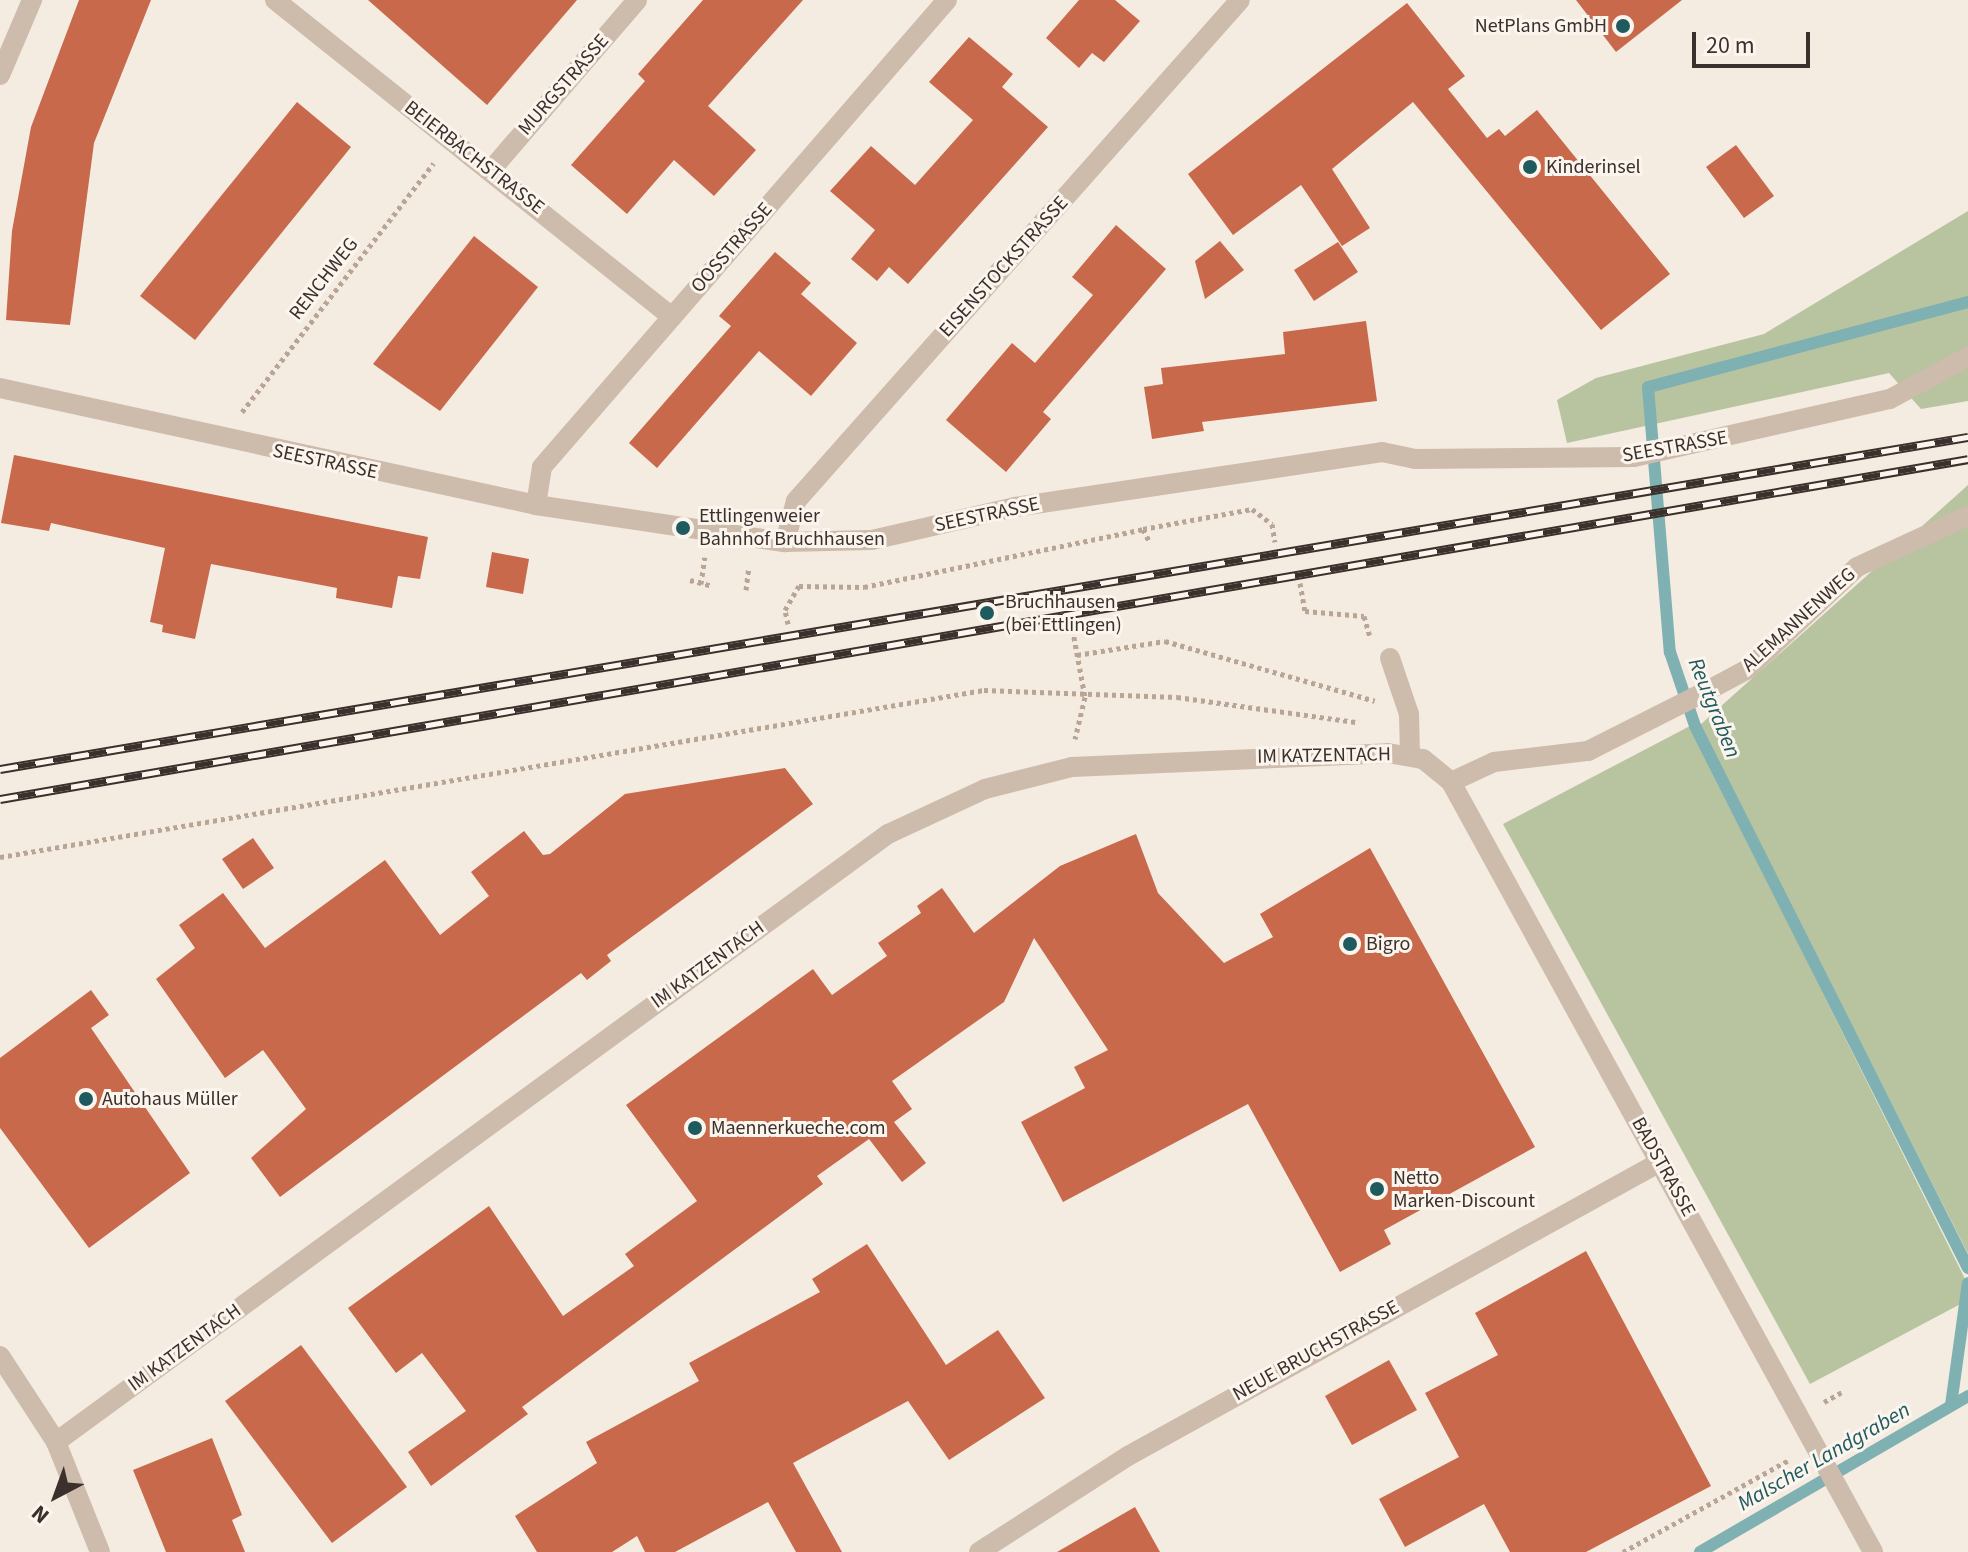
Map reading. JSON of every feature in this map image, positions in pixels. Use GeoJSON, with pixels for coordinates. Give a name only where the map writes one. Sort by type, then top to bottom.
{"type":"FeatureCollection","features":[{"type":"Feature","properties":{"kind":"street"},"geometry":{"type":"LineString","coordinates":[[0,75],[32,0]]}},
{"type":"Feature","properties":{"kind":"street","name":"BEIERBACHSTRASSE"},"geometry":{"type":"LineString","coordinates":[[275,0],[672,317]]}},
{"type":"Feature","properties":{"kind":"street","name":"MURGSTRASSE"},"geometry":{"type":"LineString","coordinates":[[491,170],[637,0]]}},
{"type":"Feature","properties":{"kind":"street","name":"OOSSTRASSE"},"geometry":{"type":"LineString","coordinates":[[536,505],[542,467],[947,0]]}},
{"type":"Feature","properties":{"kind":"street","name":"EISENSTOCKSTRASSE"},"geometry":{"type":"LineString","coordinates":[[785,542],[796,501],[1240,0]]}},
{"type":"Feature","properties":{"kind":"street","name":"SEESTRASSE"},"geometry":{"type":"LineString","coordinates":[[0,388],[235,443],[536,505],[785,542],[872,540],[1015,507],[1382,452],[1415,459],[1634,457],[1680,450],[1890,399],[1968,357]]}},
{"type":"Feature","properties":{"kind":"street","name":"ALEMANNENWEG"},"geometry":{"type":"LineString","coordinates":[[1451,782],[1494,762],[1588,751],[1705,692],[1748,669],[1857,567],[1968,516]]}},
{"type":"Feature","properties":{"kind":"street"},"geometry":{"type":"LineString","coordinates":[[1390,658],[1409,714],[1410,756]]}},
{"type":"Feature","properties":{"kind":"street","name":"IM KATZENTACH"},"geometry":{"type":"LineString","coordinates":[[56,1442],[888,834],[985,789],[1072,767],[1410,756],[1428,761],[1451,782]]}},
{"type":"Feature","properties":{"kind":"street","name":"BADSTRASSE"},"geometry":{"type":"LineString","coordinates":[[1451,782],[1873,1552]]}},
{"type":"Feature","properties":{"kind":"street","name":"NEUE BRUCHSTRASSE"},"geometry":{"type":"LineString","coordinates":[[979,1552],[1217,1405],[1660,1162]]}},
{"type":"Feature","properties":{"kind":"street"},"geometry":{"type":"LineString","coordinates":[[0,1356],[56,1442],[100,1552]]}},
{"type":"Feature","properties":{"kind":"path","name":"RENCHWEG"},"geometry":{"type":"LineString","coordinates":[[235,443],[240,415],[452,141]]}},
{"type":"Feature","properties":{"kind":"path"},"geometry":{"type":"LineString","coordinates":[[788,624],[785,610],[799,586],[864,587],[1252,509],[1272,524],[1275,542]]}},
{"type":"Feature","properties":{"kind":"path"},"geometry":{"type":"LineString","coordinates":[[1143,529],[1150,543]]}},
{"type":"Feature","properties":{"kind":"path"},"geometry":{"type":"LineString","coordinates":[[690,580],[712,586]]}},
{"type":"Feature","properties":{"kind":"path"},"geometry":{"type":"LineString","coordinates":[[1300,583],[1305,611],[1364,616]]}},
{"type":"Feature","properties":{"kind":"path"},"geometry":{"type":"LineString","coordinates":[[742,589],[752,590]]}},
{"type":"Feature","properties":{"kind":"path"},"geometry":{"type":"LineString","coordinates":[[1071,621],[1085,697],[1072,767]]}},
{"type":"Feature","properties":{"kind":"path"},"geometry":{"type":"LineString","coordinates":[[1077,655],[1165,641],[1384,703]]}},
{"type":"Feature","properties":{"kind":"path"},"geometry":{"type":"LineString","coordinates":[[0,857],[944,694],[998,689],[1085,697],[1177,697],[1353,722]]}},
{"type":"Feature","properties":{"kind":"path"},"geometry":{"type":"LineString","coordinates":[[1623,1552],[1813,1445]]}},
{"type":"Feature","properties":{"kind":"green space"},"geometry":{"type":"Polygon","coordinates":[[[1968,211],[1968,401],[1921,409],[1889,373],[1567,443],[1557,400],[1596,378],[1764,334],[1968,211]]]}},
{"type":"Feature","properties":{"kind":"green space"},"geometry":{"type":"Polygon","coordinates":[[[1968,485],[1968,1254],[1700,725],[1968,485]]]}},
{"type":"Feature","properties":{"kind":"green space"},"geometry":{"type":"Polygon","coordinates":[[[1690,726],[1968,1285],[1968,1300],[1810,1384],[1503,824],[1690,726]]]}},
{"type":"Feature","properties":{"kind":"building"},"geometry":{"type":"Polygon","coordinates":[[[79,0],[151,0],[94,143],[70,325],[6,320],[12,231],[31,127],[79,0]]]}},
{"type":"Feature","properties":{"kind":"building"},"geometry":{"type":"Polygon","coordinates":[[[368,0],[577,0],[487,105],[368,0]]]}},
{"type":"Feature","properties":{"kind":"building"},"geometry":{"type":"Polygon","coordinates":[[[703,0],[803,0],[708,106],[756,150],[714,196],[674,160],[627,214],[571,165],[645,81],[638,74],[703,0]]]}},
{"type":"Feature","properties":{"kind":"building"},"geometry":{"type":"Polygon","coordinates":[[[1079,0],[1115,0],[1140,21],[1104,62],[1092,53],[1079,68],[1046,38],[1079,0]]]}},
{"type":"Feature","properties":{"kind":"building","name":"NetPlans GmbH"},"geometry":{"type":"Polygon","coordinates":[[[1576,0],[1682,0],[1616,52],[1576,0]]]}},
{"type":"Feature","properties":{"kind":"building"},"geometry":{"type":"Polygon","coordinates":[[[1407,3],[1465,76],[1448,89],[1487,138],[1499,129],[1505,136],[1537,110],[1670,274],[1601,330],[1413,102],[1332,169],[1370,228],[1342,246],[1301,185],[1233,235],[1188,174],[1407,3]]]}},
{"type":"Feature","properties":{"kind":"building"},"geometry":{"type":"Polygon","coordinates":[[[969,37],[1013,74],[1002,87],[1048,127],[908,284],[889,267],[877,281],[851,259],[875,230],[830,191],[871,146],[915,185],[973,120],[929,82],[969,37]]]}},
{"type":"Feature","properties":{"kind":"building"},"geometry":{"type":"Polygon","coordinates":[[[297,102],[351,147],[195,340],[140,296],[297,102]]]}},
{"type":"Feature","properties":{"kind":"building"},"geometry":{"type":"Polygon","coordinates":[[[1736,145],[1774,196],[1744,218],[1706,167],[1736,145]]]}},
{"type":"Feature","properties":{"kind":"building"},"geometry":{"type":"Polygon","coordinates":[[[1116,225],[1166,269],[1043,412],[1051,419],[1006,472],[946,420],[1012,343],[1035,363],[1093,295],[1072,277],[1116,225]]]}},
{"type":"Feature","properties":{"kind":"building"},"geometry":{"type":"Polygon","coordinates":[[[474,236],[538,287],[440,411],[373,364],[474,236]]]}},
{"type":"Feature","properties":{"kind":"building"},"geometry":{"type":"Polygon","coordinates":[[[1220,241],[1244,270],[1205,299],[1195,261],[1220,241]]]}},
{"type":"Feature","properties":{"kind":"building"},"geometry":{"type":"Polygon","coordinates":[[[1338,242],[1358,272],[1314,301],[1294,270],[1338,242]]]}},
{"type":"Feature","properties":{"kind":"building"},"geometry":{"type":"Polygon","coordinates":[[[775,252],[811,283],[801,294],[857,343],[811,396],[759,351],[657,468],[629,443],[731,326],[719,316],[775,252]]]}},
{"type":"Feature","properties":{"kind":"building"},"geometry":{"type":"Polygon","coordinates":[[[1366,321],[1377,401],[1202,422],[1204,431],[1152,439],[1144,387],[1163,384],[1161,368],[1285,354],[1283,332],[1366,321]]]}},
{"type":"Feature","properties":{"kind":"building"},"geometry":{"type":"Polygon","coordinates":[[[14,455],[428,537],[420,579],[398,576],[392,608],[336,598],[337,588],[211,564],[195,639],[162,632],[163,625],[150,622],[165,548],[51,523],[49,531],[1,523],[14,455]]]}},
{"type":"Feature","properties":{"kind":"building"},"geometry":{"type":"Polygon","coordinates":[[[492,552],[529,559],[523,594],[486,587],[492,552]]]}},
{"type":"Feature","properties":{"kind":"building"},"geometry":{"type":"Polygon","coordinates":[[[785,768],[813,804],[607,955],[611,961],[587,980],[581,973],[280,1197],[251,1158],[306,1109],[263,1050],[225,1078],[156,979],[195,948],[179,925],[223,893],[265,948],[385,860],[440,935],[489,896],[471,872],[524,831],[543,855],[550,854],[625,794],[785,768]]]}},
{"type":"Feature","properties":{"kind":"building"},"geometry":{"type":"Polygon","coordinates":[[[1136,834],[1158,893],[1224,963],[1273,937],[1260,914],[1370,848],[1535,1147],[1384,1230],[1391,1244],[1340,1272],[1248,1104],[1063,1202],[1021,1122],[1085,1088],[1074,1067],[1108,1050],[1034,938],[1004,1002],[892,1081],[912,1109],[894,1122],[926,1163],[902,1182],[869,1139],[817,1176],[823,1184],[522,1407],[528,1414],[431,1486],[408,1452],[466,1411],[422,1353],[396,1373],[348,1308],[489,1206],[563,1316],[634,1266],[625,1254],[697,1201],[626,1105],[813,969],[832,995],[887,956],[878,943],[921,913],[917,906],[942,888],[974,933],[1060,866],[1136,834]]]}},
{"type":"Feature","properties":{"kind":"building"},"geometry":{"type":"Polygon","coordinates":[[[253,838],[274,868],[243,889],[222,859],[253,838]]]}},
{"type":"Feature","properties":{"kind":"building","name":"Autohaus Müller"},"geometry":{"type":"Polygon","coordinates":[[[91,990],[109,1015],[91,1028],[190,1173],[89,1248],[0,1128],[0,1058],[91,990]]]}},
{"type":"Feature","properties":{"kind":"building"},"geometry":{"type":"Polygon","coordinates":[[[867,1244],[946,1365],[998,1330],[1045,1398],[949,1460],[908,1401],[793,1463],[842,1552],[796,1552],[768,1502],[675,1552],[645,1552],[637,1536],[612,1552],[537,1552],[515,1516],[597,1463],[586,1442],[699,1381],[689,1363],[820,1292],[812,1279],[867,1244]]]}},
{"type":"Feature","properties":{"kind":"building"},"geometry":{"type":"Polygon","coordinates":[[[1586,1251],[1711,1486],[1586,1552],[1510,1552],[1484,1504],[1405,1547],[1379,1499],[1459,1457],[1425,1393],[1498,1355],[1475,1313],[1586,1251]]]}},
{"type":"Feature","properties":{"kind":"building"},"geometry":{"type":"Polygon","coordinates":[[[301,1345],[407,1487],[332,1543],[225,1401],[301,1345]]]}},
{"type":"Feature","properties":{"kind":"building"},"geometry":{"type":"Polygon","coordinates":[[[1389,1360],[1417,1410],[1352,1445],[1325,1396],[1389,1360]]]}},
{"type":"Feature","properties":{"kind":"building"},"geometry":{"type":"Polygon","coordinates":[[[212,1438],[242,1515],[232,1520],[245,1552],[166,1552],[133,1470],[212,1438]]]}},
{"type":"Feature","properties":{"kind":"building"},"geometry":{"type":"Polygon","coordinates":[[[1135,1507],[1160,1552],[1057,1552],[1135,1507]]]}},
{"type":"Feature","properties":{"kind":"waterway","name":"Reutgraben"},"geometry":{"type":"LineString","coordinates":[[1968,302],[1648,387],[1670,652],[1695,726],[1968,1268]]}},
{"type":"Feature","properties":{"kind":"waterway","name":"Reutgraben"},"geometry":{"type":"LineString","coordinates":[[1951,1405],[1968,1283]]}},
{"type":"Feature","properties":{"kind":"waterway","name":"Malscher Landgraben"},"geometry":{"type":"LineString","coordinates":[[1700,1552],[1968,1396]]}},
{"type":"Feature","properties":{"kind":"railway"},"geometry":{"type":"LineString","coordinates":[[0,769],[1968,437]]}},
{"type":"Feature","properties":{"kind":"railway"},"geometry":{"type":"LineString","coordinates":[[0,799],[1968,459]]}},
{"type":"Feature","properties":{"kind":"place","name":"NetPlans GmbH"},"geometry":{"type":"Point","coordinates":[1623,26]}},
{"type":"Feature","properties":{"kind":"place","name":"Kinderinsel"},"geometry":{"type":"Point","coordinates":[1530,167]}},
{"type":"Feature","properties":{"kind":"place","name":"Ettlingenweier Bahnhof Bruchhausen"},"geometry":{"type":"Point","coordinates":[683,528]}},
{"type":"Feature","properties":{"kind":"place","name":"Bruchhausen (bei Ettlingen)"},"geometry":{"type":"Point","coordinates":[987,613]}},
{"type":"Feature","properties":{"kind":"place","name":"Bigro"},"geometry":{"type":"Point","coordinates":[1350,944]}},
{"type":"Feature","properties":{"kind":"place","name":"Autohaus Müller"},"geometry":{"type":"Point","coordinates":[86,1099]}},
{"type":"Feature","properties":{"kind":"place","name":"Maennerkueche.com"},"geometry":{"type":"Point","coordinates":[695,1128]}},
{"type":"Feature","properties":{"kind":"place","name":"Netto Marken-Discount"},"geometry":{"type":"Point","coordinates":[1377,1189]}}]}
